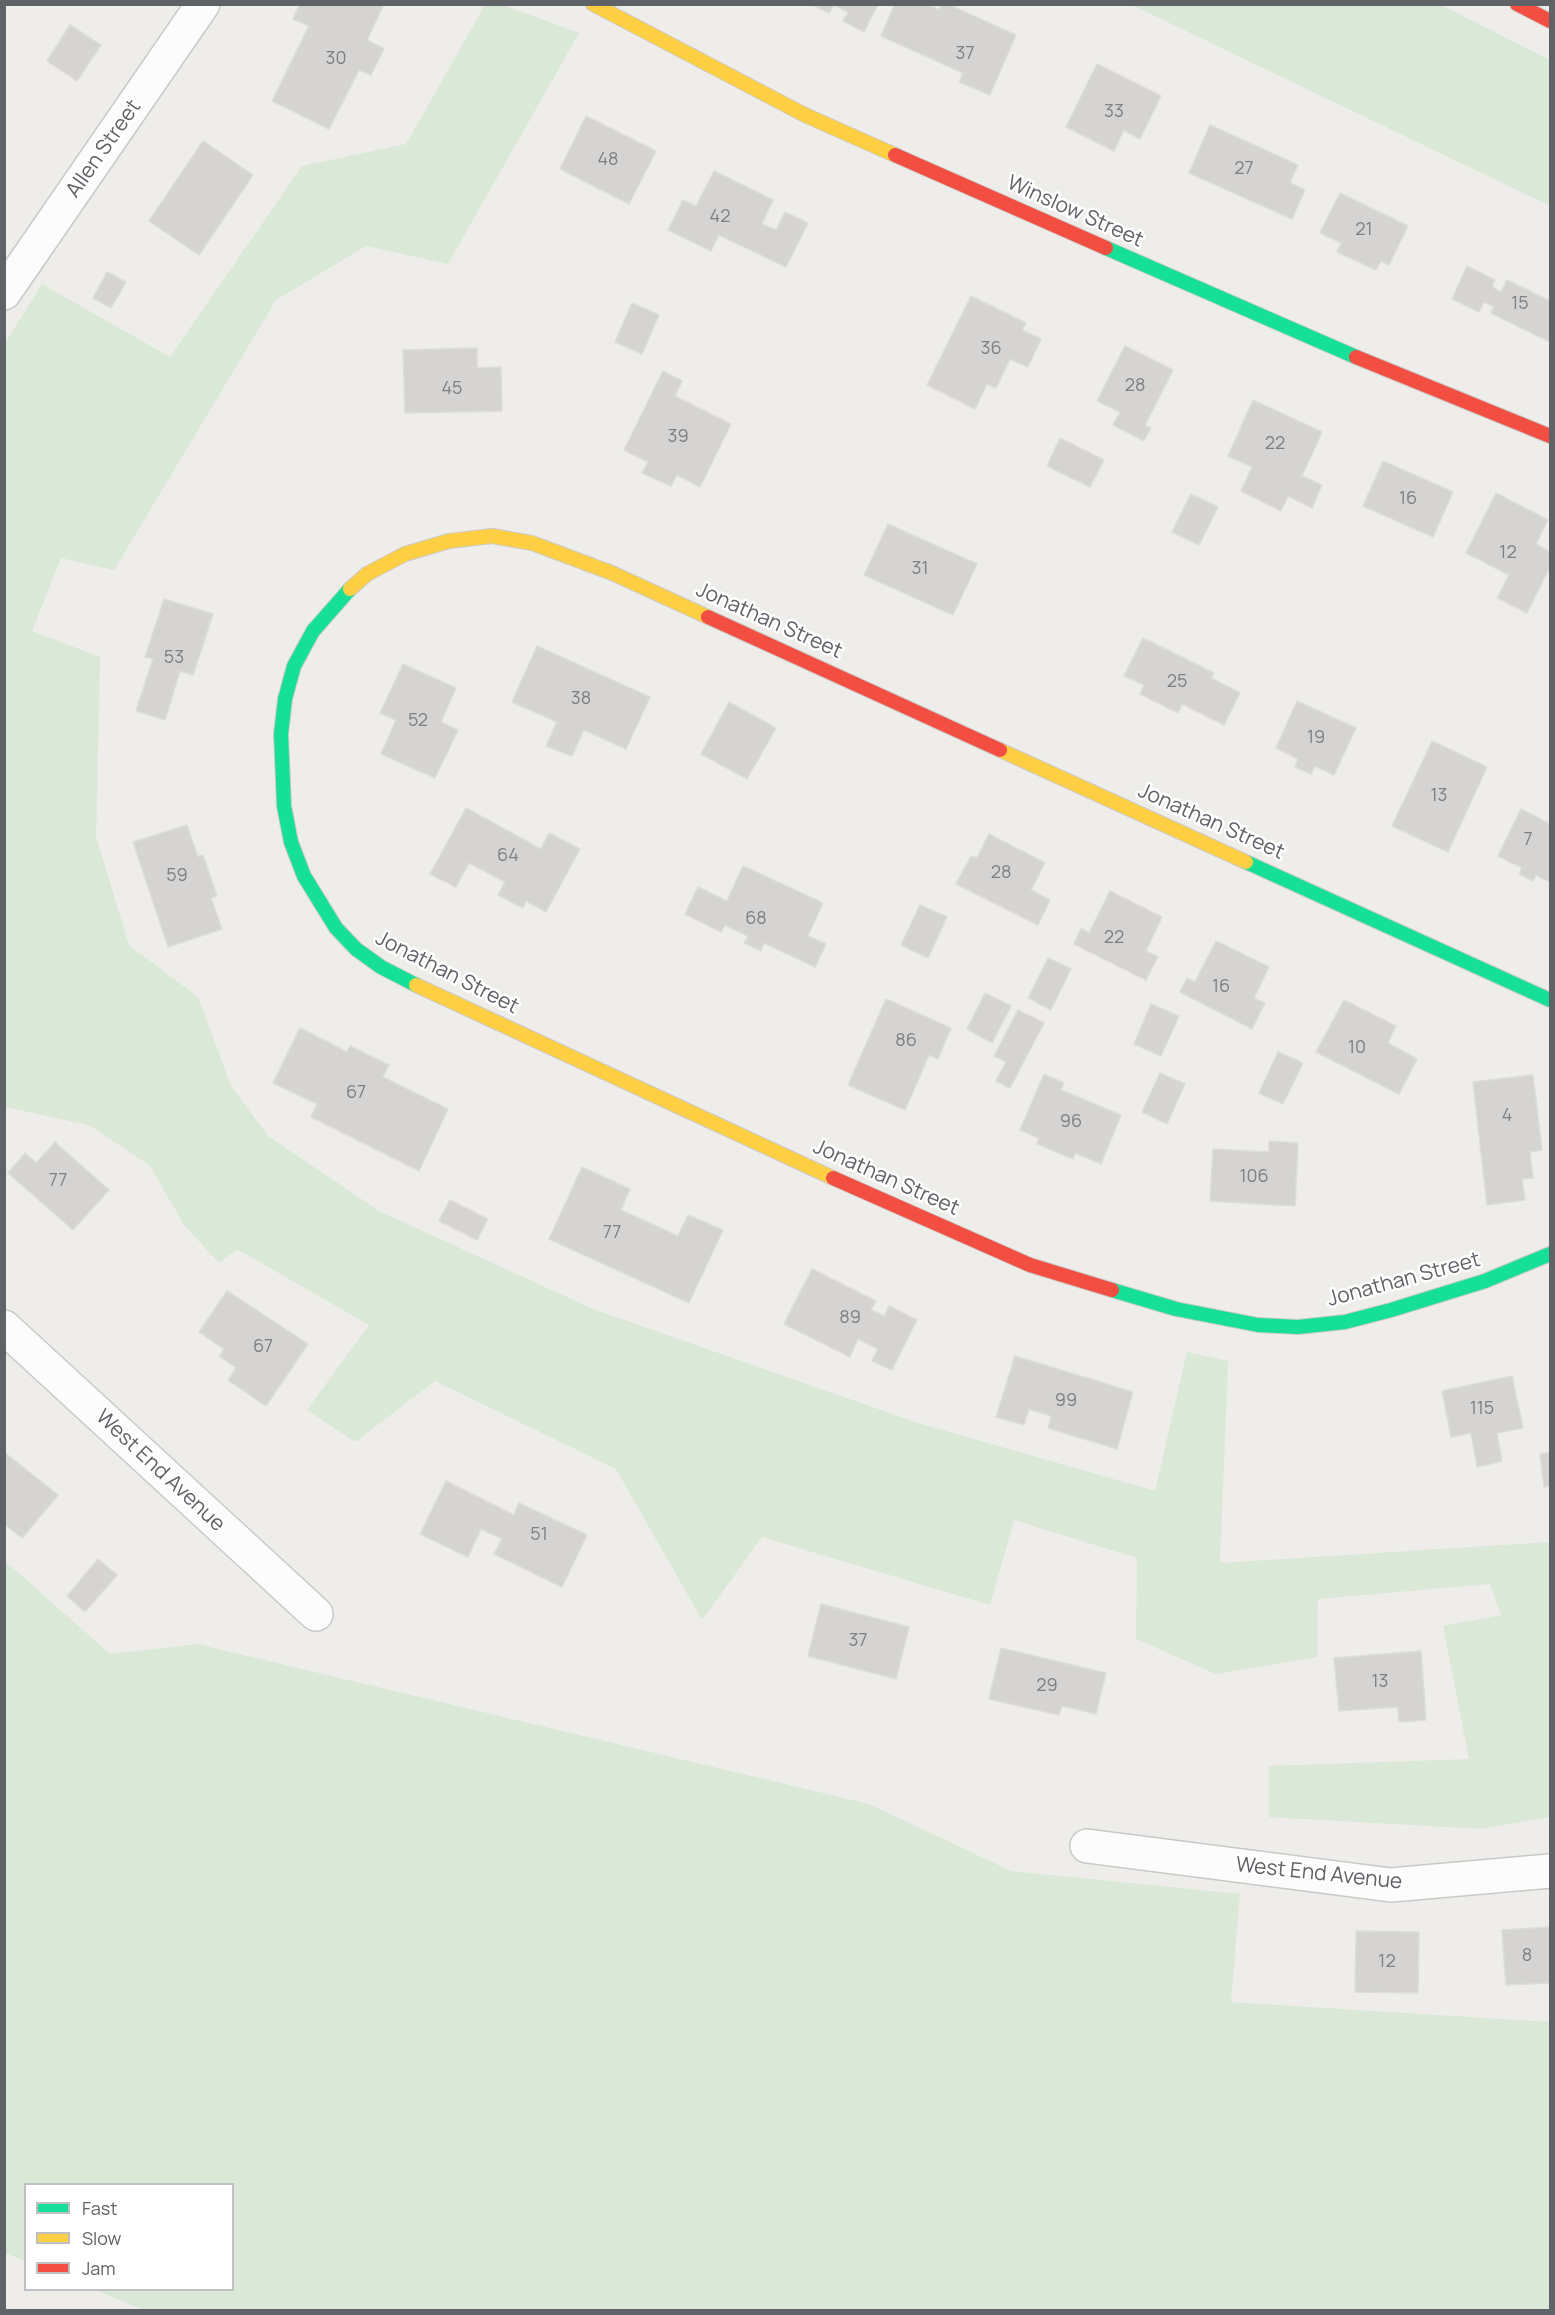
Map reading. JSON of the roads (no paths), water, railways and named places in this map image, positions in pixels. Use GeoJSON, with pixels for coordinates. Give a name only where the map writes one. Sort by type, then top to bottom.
{"type":"FeatureCollection","features":[{"type":"Feature","properties":{"kind":"street","name":"Allen Street"},"geometry":{"type":"LineString","coordinates":[[4,293],[203,4]]}},
{"type":"Feature","properties":{"kind":"street","name":"Winslow Street"},"geometry":{"type":"LineString","coordinates":[[593,4],[805,115],[1291,330],[1551,436]]}},
{"type":"Feature","properties":{"kind":"street"},"geometry":{"type":"LineString","coordinates":[[1517,4],[1551,21]]}},
{"type":"Feature","properties":{"kind":"street","name":"Jonathan Street"},"geometry":{"type":"LineString","coordinates":[[1551,1000],[612,573],[532,543],[492,536],[449,541],[405,554],[367,574],[338,600],[313,631],[294,666],[285,699],[281,734],[282,770],[284,806],[291,842],[304,876],[318,902],[336,928],[356,949],[381,967],[434,994],[769,1149],[1030,1265],[1176,1309],[1257,1325],[1298,1327],[1345,1322],[1391,1310],[1485,1281],[1551,1254]]}},
{"type":"Feature","properties":{"kind":"street","name":"West End Avenue"},"geometry":{"type":"LineString","coordinates":[[4,1327],[316,1614]]}},
{"type":"Feature","properties":{"kind":"street","name":"West End Avenue"},"geometry":{"type":"LineString","coordinates":[[1088,1846],[1391,1885],[1551,1871]]}}]}
